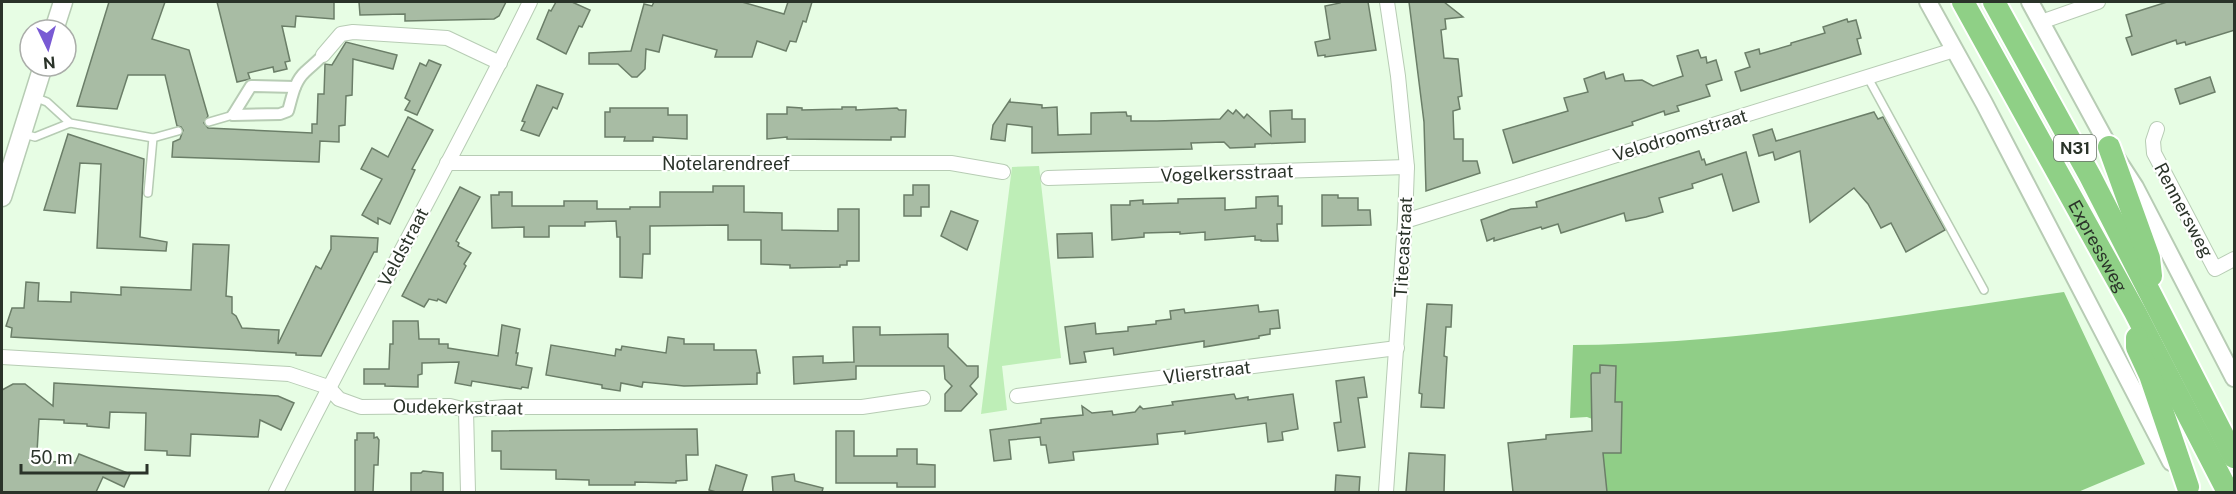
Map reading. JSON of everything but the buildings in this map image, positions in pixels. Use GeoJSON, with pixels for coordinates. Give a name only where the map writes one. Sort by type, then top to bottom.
{"type":"FeatureCollection","features":[{"type":"Feature","properties":{"kind":"highway","name":"Expressweg"},"geometry":{"type":"LineString","coordinates":[[1963,2],[2135,312],[2228,492]]}},
{"type":"Feature","properties":{"kind":"highway","name":"Expressweg"},"geometry":{"type":"LineString","coordinates":[[1994,2],[2090,176],[2235,457]]}},
{"type":"Feature","properties":{"kind":"highway"},"geometry":{"type":"LineString","coordinates":[[2109,147],[2149,258],[2152,296]]}},
{"type":"Feature","properties":{"kind":"highway"},"geometry":{"type":"LineString","coordinates":[[2135,312],[2137,347],[2150,375],[2190,490]]}},
{"type":"Feature","properties":{"kind":"main road"},"geometry":{"type":"LineString","coordinates":[[58,18],[63,2]]}},
{"type":"Feature","properties":{"kind":"main road"},"geometry":{"type":"LineString","coordinates":[[2,197],[39,78]]}},
{"type":"Feature","properties":{"kind":"street","name":"Veldstraat"},"geometry":{"type":"LineString","coordinates":[[276,492],[328,387],[530,2]]}},
{"type":"Feature","properties":{"kind":"street","name":"Titecastraat"},"geometry":{"type":"LineString","coordinates":[[1386,492],[1407,167],[1398,76],[1387,2]]}},
{"type":"Feature","properties":{"kind":"street","name":"Expressweg"},"geometry":{"type":"LineString","coordinates":[[1928,2],[1984,103],[2174,468],[2190,490]]}},
{"type":"Feature","properties":{"kind":"street"},"geometry":{"type":"LineString","coordinates":[[2030,2],[2109,147],[2135,187],[2235,378]]}},
{"type":"Feature","properties":{"kind":"street"},"geometry":{"type":"LineString","coordinates":[[2041,22],[2071,6],[2098,2]]}},
{"type":"Feature","properties":{"kind":"street"},"geometry":{"type":"LineString","coordinates":[[232,114],[280,114],[288,111],[295,87],[305,72],[314,66],[341,34],[353,32],[447,38],[500,63]]}},
{"type":"Feature","properties":{"kind":"street","name":"Velodroomstraat"},"geometry":{"type":"LineString","coordinates":[[1405,221],[1954,50]]}},
{"type":"Feature","properties":{"kind":"street"},"geometry":{"type":"LineString","coordinates":[[232,114],[251,86],[295,87]]}},
{"type":"Feature","properties":{"kind":"street","name":"Rennersweg"},"geometry":{"type":"LineString","coordinates":[[2157,129],[2153,141],[2154,153],[2215,269],[2235,259]]}},
{"type":"Feature","properties":{"kind":"street","name":"Notelarendreef"},"geometry":{"type":"LineString","coordinates":[[447,163],[951,163],[1003,172]]}},
{"type":"Feature","properties":{"kind":"street","name":"Vogelkersstraat"},"geometry":{"type":"LineString","coordinates":[[1048,178],[1407,167]]}},
{"type":"Feature","properties":{"kind":"street","name":"Vlierstraat"},"geometry":{"type":"LineString","coordinates":[[1017,396],[1396,348]]}},
{"type":"Feature","properties":{"kind":"street","name":"Oudekerkstraat"},"geometry":{"type":"LineString","coordinates":[[2,357],[289,374],[328,387],[339,399],[361,407],[450,406],[466,410],[506,407],[862,407],[923,398]]}},
{"type":"Feature","properties":{"kind":"street"},"geometry":{"type":"LineString","coordinates":[[466,410],[468,492]]}},
{"type":"Feature","properties":{"kind":"lane"},"geometry":{"type":"LineString","coordinates":[[1867,76],[1984,291]]}},
{"type":"Feature","properties":{"kind":"lane"},"geometry":{"type":"LineString","coordinates":[[33,97],[47,102],[70,123]]}},
{"type":"Feature","properties":{"kind":"lane"},"geometry":{"type":"LineString","coordinates":[[209,122],[232,114]]}},
{"type":"Feature","properties":{"kind":"lane"},"geometry":{"type":"LineString","coordinates":[[21,133],[35,137],[70,123],[153,138],[178,131]]}},
{"type":"Feature","properties":{"kind":"lane"},"geometry":{"type":"LineString","coordinates":[[148,193],[153,138]]}},
{"type":"Feature","properties":{"kind":"green space"},"geometry":{"type":"Polygon","coordinates":[[[1039,166],[1061,358],[1002,366],[1007,410],[981,414],[1012,167],[1039,166]]]}},
{"type":"Feature","properties":{"kind":"green space"},"geometry":{"type":"Polygon","coordinates":[[[2064,292],[2145,464],[2078,492],[1607,492],[1595,420],[1587,417],[1570,418],[1573,345],[1697,340],[1758,334],[1881,319],[2064,292]]]}}]}
